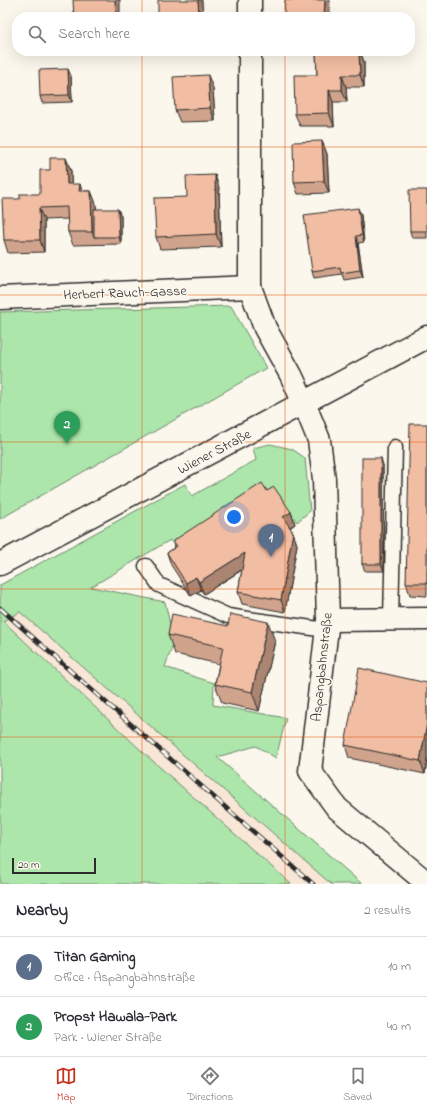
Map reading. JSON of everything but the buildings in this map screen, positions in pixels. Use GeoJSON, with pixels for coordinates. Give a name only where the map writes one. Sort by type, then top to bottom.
{"type":"FeatureCollection","features":[{"type":"Feature","properties":{"kind":"street"},"geometry":{"type":"LineString","coordinates":[[250,0],[250,12]]}},
{"type":"Feature","properties":{"kind":"street"},"geometry":{"type":"LineString","coordinates":[[250,56],[250,288],[265,328],[304,402]]}},
{"type":"Feature","properties":{"kind":"street","name":"Herbert Rauch-Gasse"},"geometry":{"type":"LineString","coordinates":[[0,298],[250,288]]}},
{"type":"Feature","properties":{"kind":"street","name":"Wiener Straße"},"geometry":{"type":"LineString","coordinates":[[0,564],[427,337]]}},
{"type":"Feature","properties":{"kind":"street","name":"Aspangbahnstraße"},"geometry":{"type":"LineString","coordinates":[[304,402],[319,440],[324,479],[327,625],[310,771],[337,808],[427,883]]}},
{"type":"Feature","properties":{"kind":"street"},"geometry":{"type":"LineString","coordinates":[[327,625],[391,619],[427,619]]}},
{"type":"Feature","properties":{"kind":"lane"},"geometry":{"type":"LineString","coordinates":[[391,619],[395,447]]}},
{"type":"Feature","properties":{"kind":"lane"},"geometry":{"type":"LineString","coordinates":[[146,566],[159,585],[228,616],[327,625]]}},
{"type":"Feature","properties":{"kind":"shaded area"},"geometry":{"type":"Polygon","coordinates":[[[20,612],[331,884],[291,884],[145,754],[3,621],[20,612]]]}},
{"type":"Feature","properties":{"kind":"green space"},"geometry":{"type":"Polygon","coordinates":[[[231,306],[266,368],[0,519],[0,312],[231,306]]]}},
{"type":"Feature","properties":{"kind":"green space"},"geometry":{"type":"Polygon","coordinates":[[[270,444],[292,449],[305,458],[310,511],[297,522],[279,497],[176,549],[170,540],[91,587],[165,602],[174,642],[165,667],[214,683],[213,705],[286,718],[276,758],[256,746],[217,757],[362,884],[331,884],[20,612],[3,621],[145,754],[291,884],[0,884],[0,585],[185,484],[192,496],[256,460],[253,448],[270,444]]]}},
{"type":"Feature","properties":{"kind":"railway"},"geometry":{"type":"LineString","coordinates":[[0,608],[313,884]]}},
{"type":"Feature","properties":{"kind":"place","name":"Propst Hawala-Park"},"geometry":{"type":"Point","coordinates":[67,444]}},
{"type":"Feature","properties":{"kind":"place","name":"Titan Gaming"},"geometry":{"type":"Point","coordinates":[271,557]}}]}
